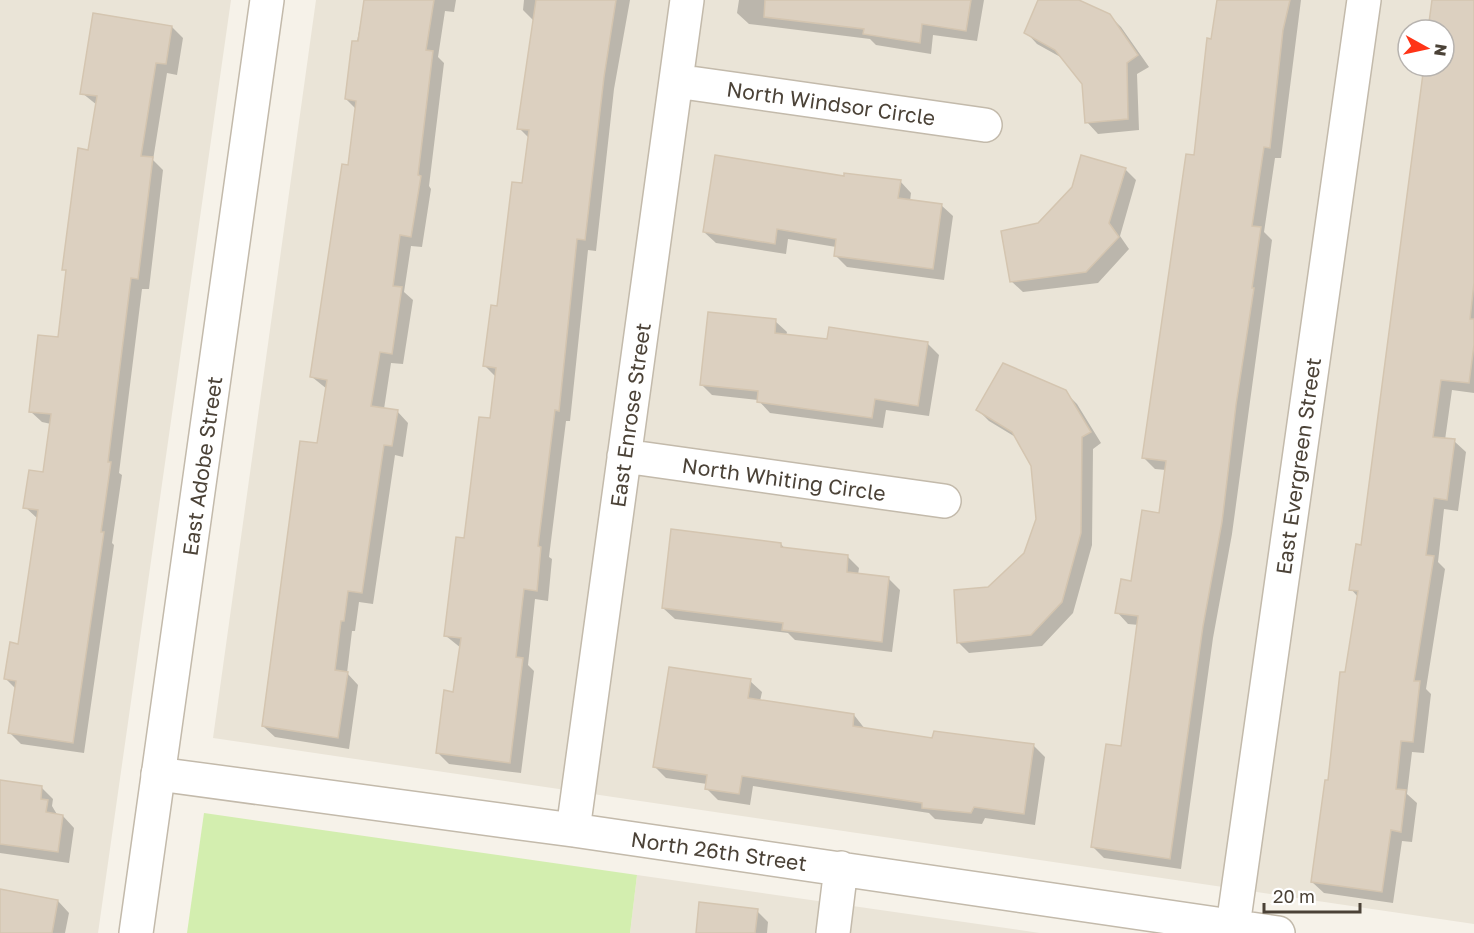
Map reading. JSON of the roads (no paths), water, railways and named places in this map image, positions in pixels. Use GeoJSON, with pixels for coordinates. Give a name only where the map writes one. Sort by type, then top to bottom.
{"type":"FeatureCollection","features":[{"type":"Feature","properties":{"kind":"street","name":"East Adobe Street"},"geometry":{"type":"LineString","coordinates":[[136,933],[267,0]]}},
{"type":"Feature","properties":{"kind":"street","name":"East Enrose Street"},"geometry":{"type":"LineString","coordinates":[[573,830],[687,0]]}},
{"type":"Feature","properties":{"kind":"street","name":"East Evergreen Street"},"geometry":{"type":"LineString","coordinates":[[1232,929],[1364,0]]}},
{"type":"Feature","properties":{"kind":"street","name":"North Windsor Circle"},"geometry":{"type":"LineString","coordinates":[[676,81],[985,125]]}},
{"type":"Feature","properties":{"kind":"street","name":"North Whiting Circle"},"geometry":{"type":"LineString","coordinates":[[624,456],[944,501]]}},
{"type":"Feature","properties":{"kind":"street","name":"North 26th Street"},"geometry":{"type":"LineString","coordinates":[[158,774],[841,868],[1232,929],[1278,933]]}},
{"type":"Feature","properties":{"kind":"street"},"geometry":{"type":"LineString","coordinates":[[833,933],[841,868]]}}]}
